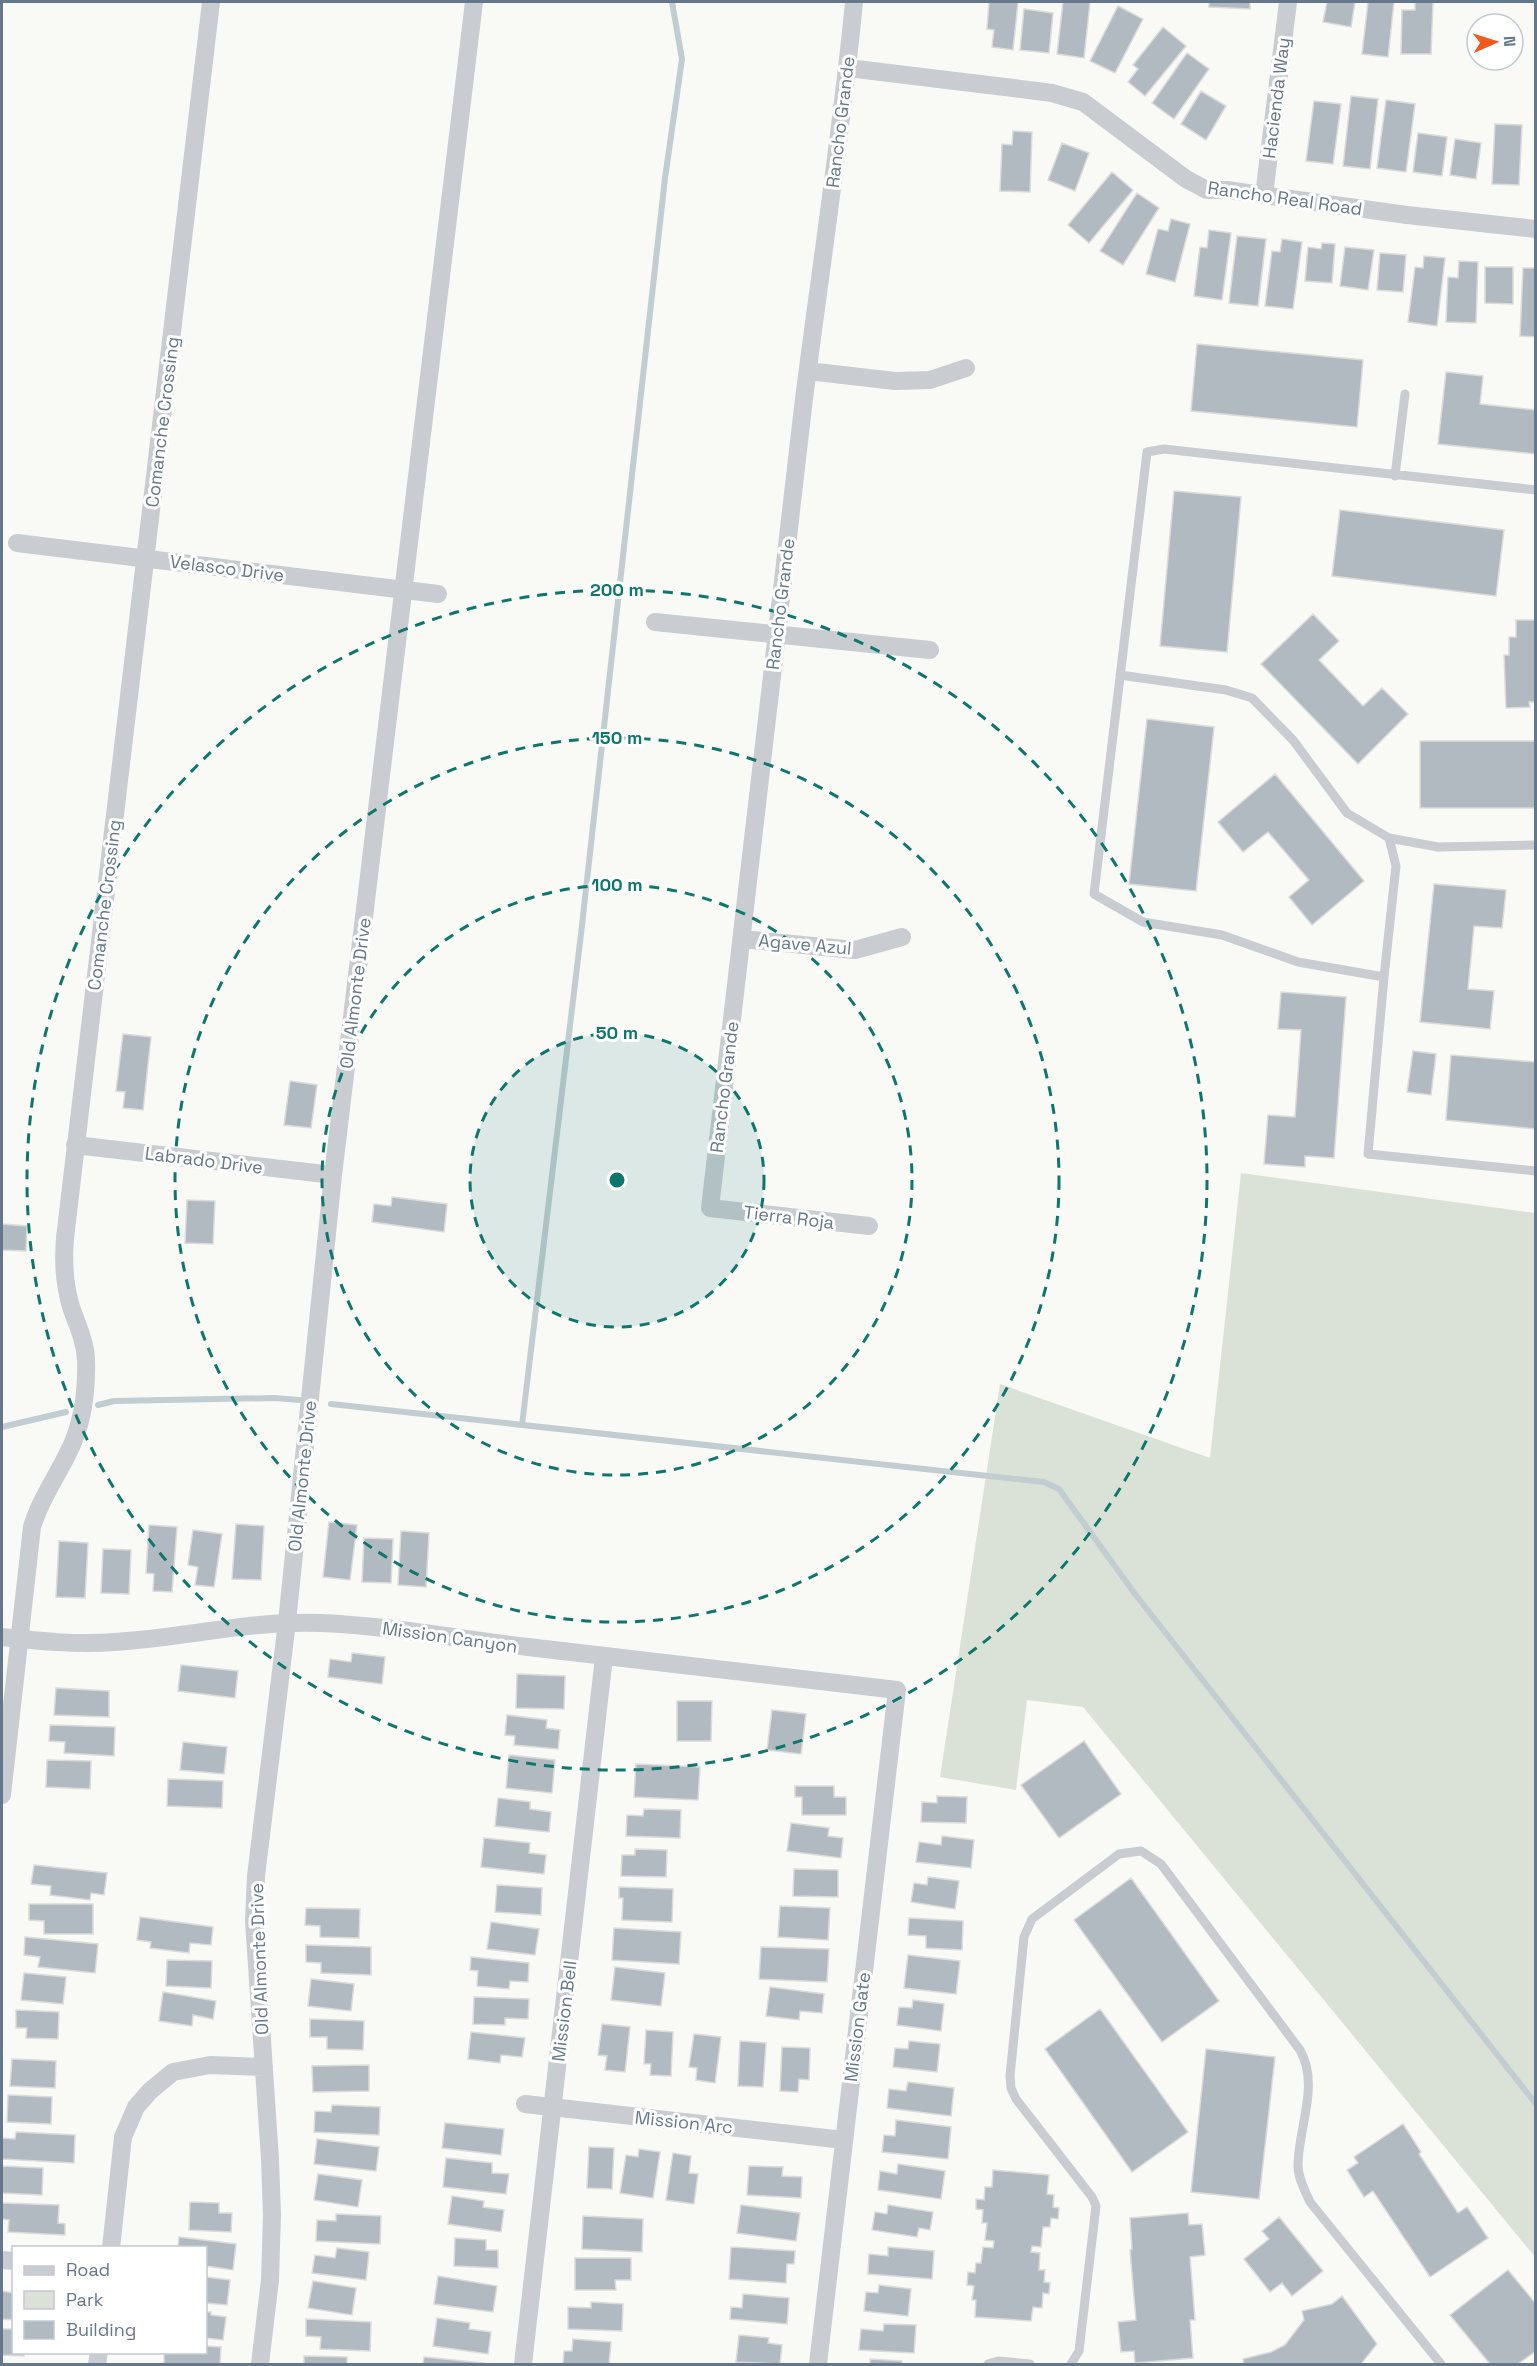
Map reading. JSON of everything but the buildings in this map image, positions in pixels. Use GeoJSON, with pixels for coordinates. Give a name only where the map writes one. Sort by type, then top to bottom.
{"type":"FeatureCollection","features":[{"type":"Feature","properties":{"kind":"street","name":"Comanche Crossing"},"geometry":{"type":"LineString","coordinates":[[2,1795],[10,1638],[32,1527],[39,1505],[69,1451],[81,1419],[86,1387],[86,1356],[63,1267],[75,1145],[211,2]]}},
{"type":"Feature","properties":{"kind":"street","name":"Old Almonte Drive"},"geometry":{"type":"LineString","coordinates":[[260,2364],[270,2280],[272,2215],[254,1921],[256,1876],[287,1622],[333,1175],[474,2]]}},
{"type":"Feature","properties":{"kind":"street","name":"Rancho Grande"},"geometry":{"type":"LineString","coordinates":[[710,1208],[776,634],[848,68],[854,2]]}},
{"type":"Feature","properties":{"kind":"street","name":"Hacienda Way"},"geometry":{"type":"LineString","coordinates":[[1264,195],[1288,2]]}},
{"type":"Feature","properties":{"kind":"street","name":"Rancho Real Road"},"geometry":{"type":"LineString","coordinates":[[848,68],[1052,93],[1083,102],[1160,160],[1207,190],[1536,229]]}},
{"type":"Feature","properties":{"kind":"street"},"geometry":{"type":"LineString","coordinates":[[808,371],[895,381],[930,380],[966,368]]}},
{"type":"Feature","properties":{"kind":"street","name":"Velasco Drive"},"geometry":{"type":"LineString","coordinates":[[16,543],[438,594]]}},
{"type":"Feature","properties":{"kind":"street"},"geometry":{"type":"LineString","coordinates":[[655,622],[930,650]]}},
{"type":"Feature","properties":{"kind":"street","name":"Agave Azul"},"geometry":{"type":"LineString","coordinates":[[742,939],[855,950],[902,937]]}},
{"type":"Feature","properties":{"kind":"street","name":"Labrado Drive"},"geometry":{"type":"LineString","coordinates":[[75,1145],[333,1175]]}},
{"type":"Feature","properties":{"kind":"street","name":"Tierra Roja"},"geometry":{"type":"LineString","coordinates":[[710,1208],[869,1226]]}},
{"type":"Feature","properties":{"kind":"street","name":"Mission Canyon"},"geometry":{"type":"LineString","coordinates":[[10,1638],[112,1643],[287,1622],[371,1626],[604,1657],[897,1690]]}},
{"type":"Feature","properties":{"kind":"street","name":"Mission Bell"},"geometry":{"type":"LineString","coordinates":[[523,2364],[604,1657]]}},
{"type":"Feature","properties":{"kind":"street","name":"Mission Gate"},"geometry":{"type":"LineString","coordinates":[[818,2364],[897,1690]]}},
{"type":"Feature","properties":{"kind":"street"},"geometry":{"type":"LineString","coordinates":[[111,2246],[123,2137],[136,2107],[150,2091],[173,2072],[210,2064],[264,2067]]}},
{"type":"Feature","properties":{"kind":"street","name":"Mission Arc"},"geometry":{"type":"LineString","coordinates":[[525,2104],[844,2140]]}},
{"type":"Feature","properties":{"kind":"lane"},"geometry":{"type":"LineString","coordinates":[[1395,476],[1405,394]]}},
{"type":"Feature","properties":{"kind":"lane"},"geometry":{"type":"LineString","coordinates":[[1384,977],[1298,962],[1222,935],[1143,922],[1094,894],[1147,452],[1164,449],[1536,490]]}},
{"type":"Feature","properties":{"kind":"lane"},"geometry":{"type":"LineString","coordinates":[[1120,675],[1226,690],[1252,698],[1293,740],[1347,813],[1389,838],[1437,848],[1536,845]]}},
{"type":"Feature","properties":{"kind":"lane"},"geometry":{"type":"LineString","coordinates":[[1389,838],[1396,866],[1368,1154],[1536,1171]]}},
{"type":"Feature","properties":{"kind":"lane"},"geometry":{"type":"LineString","coordinates":[[1071,2364],[1079,2351],[1096,2218],[1095,2206],[1092,2197],[1016,2099],[1011,2088],[1010,2076],[1024,1937],[1032,1919],[1119,1854],[1141,1851],[1161,1864],[1306,2059],[1309,2078],[1298,2167],[1305,2192],[1310,2202],[1438,2364]]}},
{"type":"Feature","properties":{"kind":"lane"},"geometry":{"type":"LineString","coordinates":[[988,2364],[998,2361],[1030,2364]]}},
{"type":"Feature","properties":{"kind":"green space"},"geometry":{"type":"Polygon","coordinates":[[[1241,1173],[1535,1213],[1535,2257],[1083,1707],[1027,1700],[1016,1790],[940,1777],[1000,1384],[1210,1458],[1241,1173]]]}},
{"type":"Feature","properties":{"kind":"waterway"},"geometry":{"type":"LineString","coordinates":[[522,1425],[581,934],[665,178],[682,59],[672,2]]}},
{"type":"Feature","properties":{"kind":"waterway"},"geometry":{"type":"LineString","coordinates":[[98,1405],[114,1401],[275,1398],[299,1400]]}},
{"type":"Feature","properties":{"kind":"waterway"},"geometry":{"type":"LineString","coordinates":[[331,1404],[1044,1482],[1059,1489],[1135,1594],[1536,2104]]}},
{"type":"Feature","properties":{"kind":"waterway"},"geometry":{"type":"LineString","coordinates":[[2,1427],[66,1412]]}}]}
